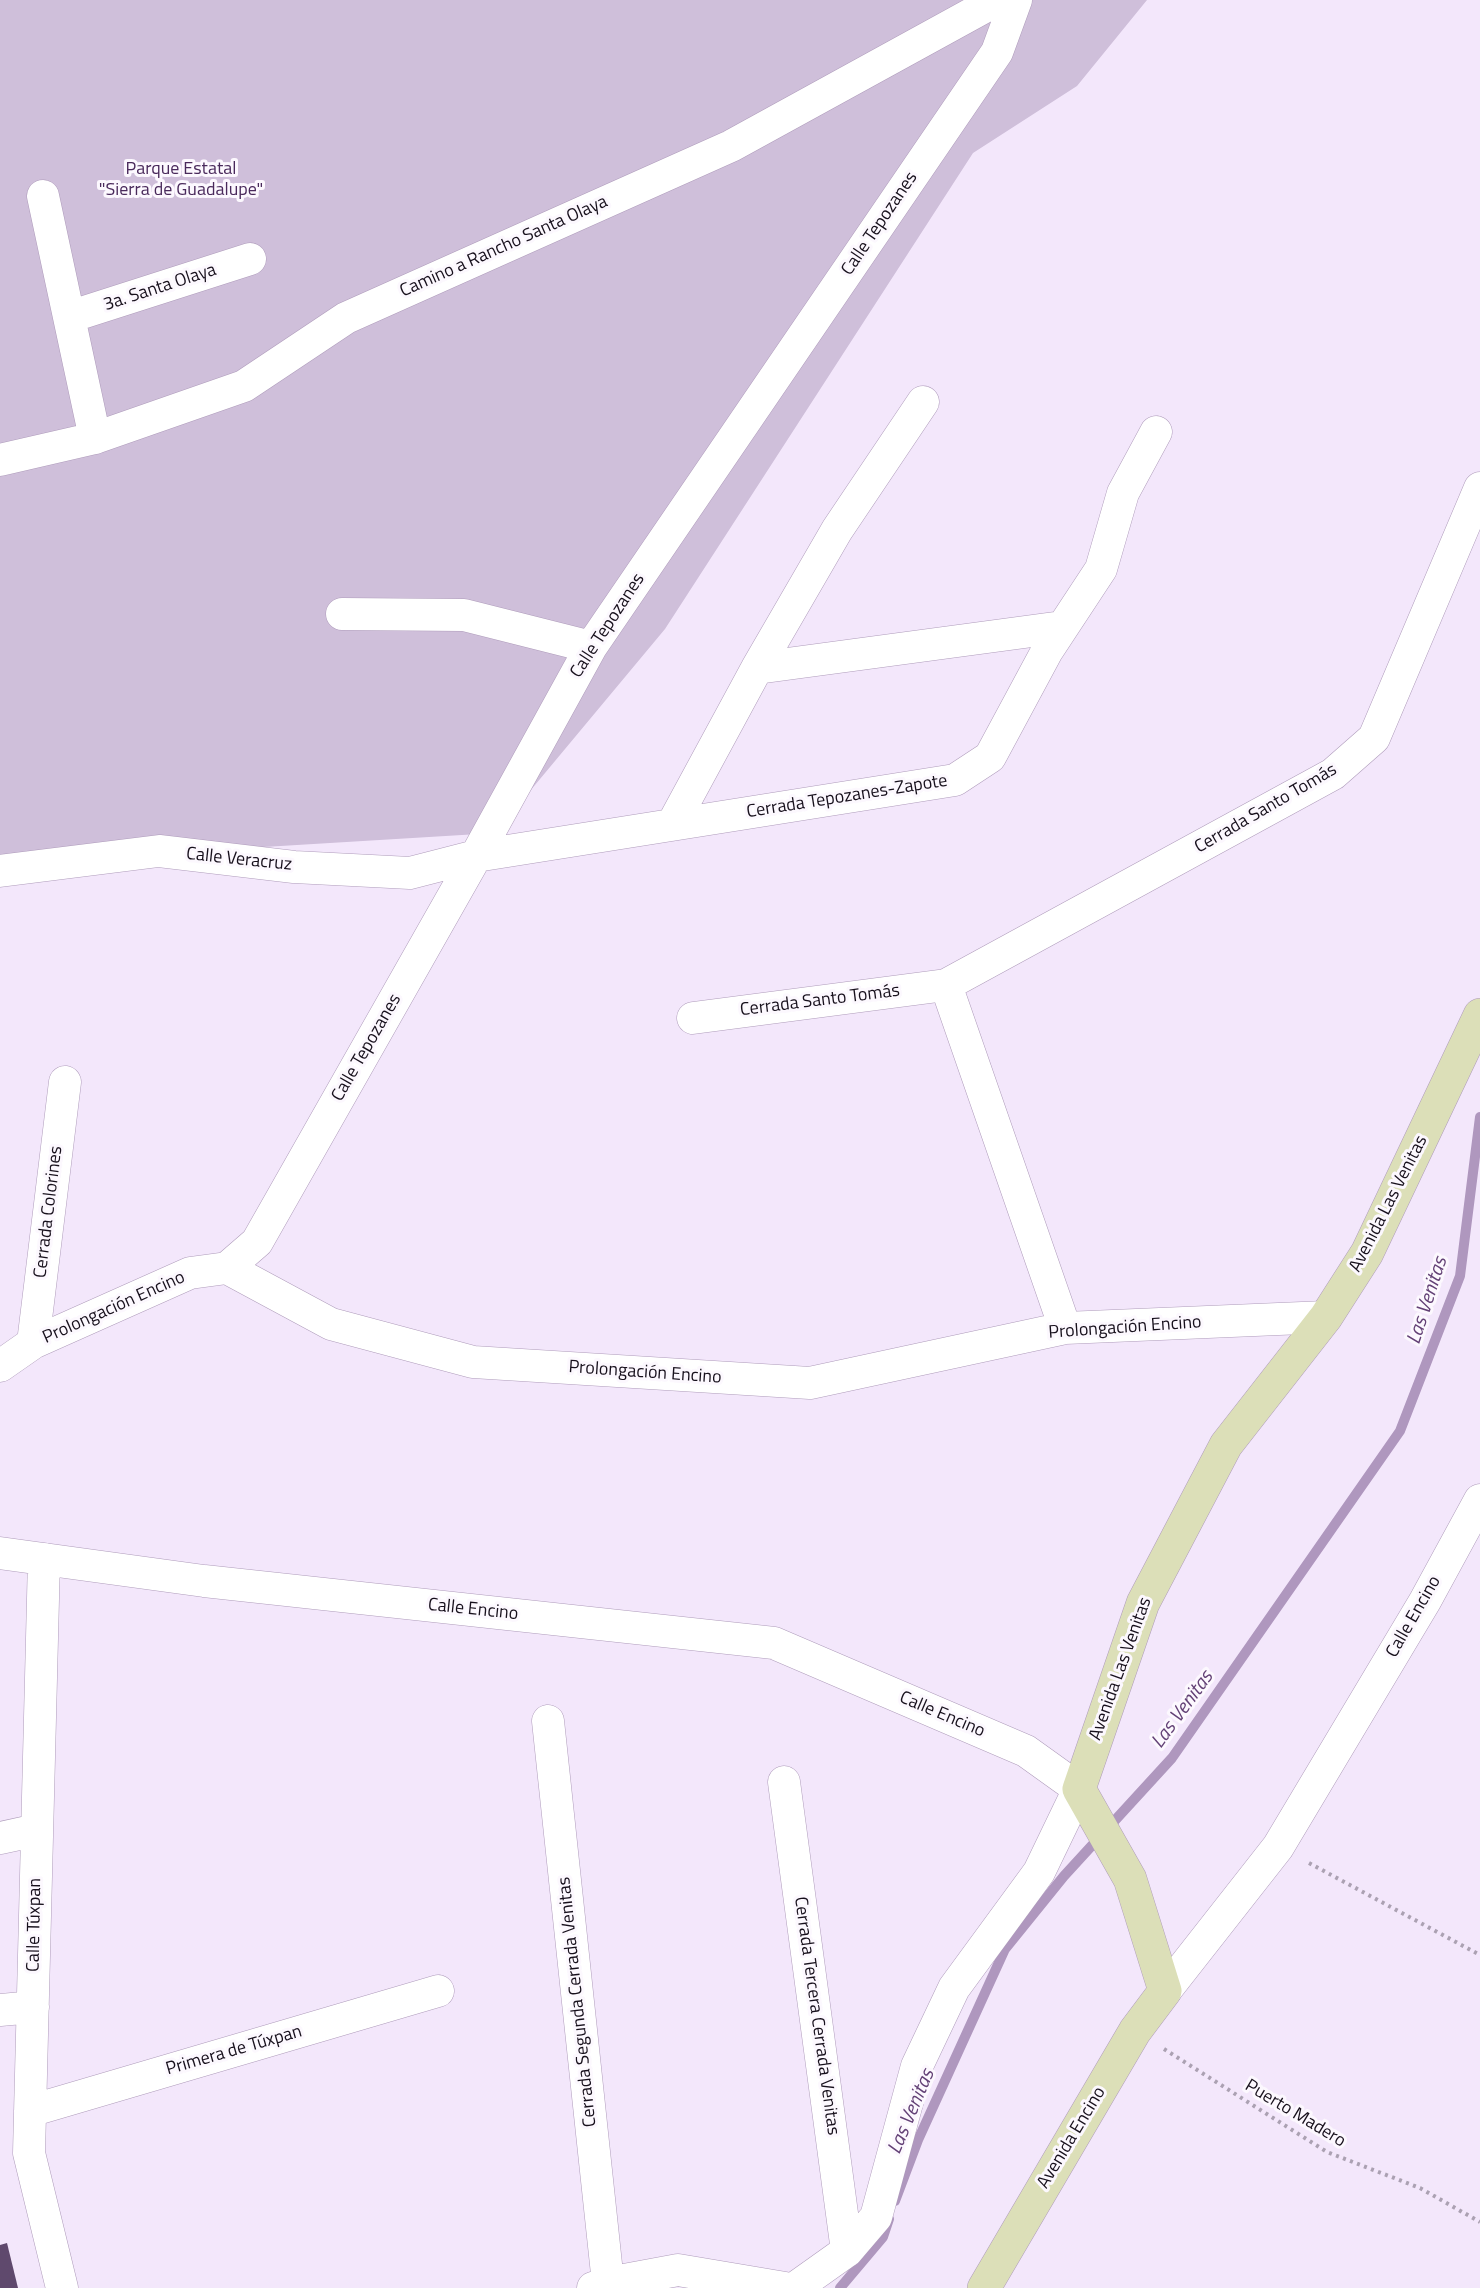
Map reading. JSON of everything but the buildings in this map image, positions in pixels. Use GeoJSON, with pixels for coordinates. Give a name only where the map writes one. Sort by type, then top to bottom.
{"type":"FeatureCollection","features":[{"type":"Feature","properties":{"kind":"main road","name":"Avenida Las Venitas"},"geometry":{"type":"LineString","coordinates":[[1085,1800],[1143,1603],[1226,1445],[1326,1317],[1367,1253],[1470,1058],[1480,1015]]}},
{"type":"Feature","properties":{"kind":"main road","name":"Calle Encino"},"geometry":{"type":"LineString","coordinates":[[1085,1800],[1130,1879],[1165,1991]]}},
{"type":"Feature","properties":{"kind":"main road","name":"Avenida Encino"},"geometry":{"type":"LineString","coordinates":[[984,2288],[1135,2031],[1165,1991]]}},
{"type":"Feature","properties":{"kind":"street","name":"Camino a Rancho Santa Olaya"},"geometry":{"type":"LineString","coordinates":[[0,460],[95,438],[244,386],[346,318],[563,219],[731,146],[997,0]]}},
{"type":"Feature","properties":{"kind":"street","name":"Calle Tepozanes"},"geometry":{"type":"LineString","coordinates":[[227,1269],[257,1242],[476,856],[591,647],[997,52],[1016,0]]}},
{"type":"Feature","properties":{"kind":"street"},"geometry":{"type":"LineString","coordinates":[[43,196],[95,438]]}},
{"type":"Feature","properties":{"kind":"street","name":"3a. Santa Olaya"},"geometry":{"type":"LineString","coordinates":[[69,317],[250,259]]}},
{"type":"Feature","properties":{"kind":"street"},"geometry":{"type":"LineString","coordinates":[[672,825],[757,668],[837,530],[923,402]]}},
{"type":"Feature","properties":{"kind":"street","name":"Cerrada Tepozanes-Zapote"},"geometry":{"type":"LineString","coordinates":[[476,856],[955,780],[990,757],[1047,651],[1101,569],[1123,493],[1156,432]]}},
{"type":"Feature","properties":{"kind":"street","name":"Cerrada Santo Tomás"},"geometry":{"type":"LineString","coordinates":[[693,1018],[946,985],[1333,774],[1374,738],[1480,488]]}},
{"type":"Feature","properties":{"kind":"street"},"geometry":{"type":"LineString","coordinates":[[342,614],[464,615],[591,647]]}},
{"type":"Feature","properties":{"kind":"street"},"geometry":{"type":"LineString","coordinates":[[757,668],[1062,627]]}},
{"type":"Feature","properties":{"kind":"street","name":"Calle Veracruz"},"geometry":{"type":"LineString","coordinates":[[0,871],[159,851],[294,867],[410,873],[476,856]]}},
{"type":"Feature","properties":{"kind":"street"},"geometry":{"type":"LineString","coordinates":[[946,985],[1065,1328]]}},
{"type":"Feature","properties":{"kind":"street","name":"Cerrada Colorines"},"geometry":{"type":"LineString","coordinates":[[33,1343],[65,1082]]}},
{"type":"Feature","properties":{"kind":"street","name":"Prolongación Encino"},"geometry":{"type":"LineString","coordinates":[[0,1366],[33,1343],[190,1274],[227,1269],[331,1324],[473,1362],[810,1383],[1065,1328],[1326,1317]]}},
{"type":"Feature","properties":{"kind":"street","name":"Calle Encino"},"geometry":{"type":"LineString","coordinates":[[1165,1991],[1278,1847],[1425,1601],[1480,1500]]}},
{"type":"Feature","properties":{"kind":"street","name":"Calle Encino"},"geometry":{"type":"LineString","coordinates":[[0,1553],[204,1581],[774,1643],[1026,1751],[1085,1800]]}},
{"type":"Feature","properties":{"kind":"street","name":"Calle Túxpan"},"geometry":{"type":"LineString","coordinates":[[44,1559],[29,2153],[62,2288]]}},
{"type":"Feature","properties":{"kind":"street","name":"Cerrada Segunda Cerrada Venitas"},"geometry":{"type":"LineString","coordinates":[[548,1721],[601,2285]]}},
{"type":"Feature","properties":{"kind":"street","name":"Cerrada Tercera Cerrada Venitas"},"geometry":{"type":"LineString","coordinates":[[784,1782],[847,2251]]}},
{"type":"Feature","properties":{"kind":"street","name":"Avenida Las Venitas"},"geometry":{"type":"LineString","coordinates":[[795,2288],[847,2251],[876,2217],[917,2066],[954,1988],[1039,1872],[1085,1800]]}},
{"type":"Feature","properties":{"kind":"street"},"geometry":{"type":"LineString","coordinates":[[0,1838],[37,1830]]}},
{"type":"Feature","properties":{"kind":"street","name":"Primera de Túxpan"},"geometry":{"type":"LineString","coordinates":[[30,2111],[438,1991]]}},
{"type":"Feature","properties":{"kind":"street"},"geometry":{"type":"LineString","coordinates":[[0,2010],[33,2007]]}},
{"type":"Feature","properties":{"kind":"street"},"geometry":{"type":"LineString","coordinates":[[601,2285],[678,2270],[785,2288]]}},
{"type":"Feature","properties":{"kind":"path"},"geometry":{"type":"LineString","coordinates":[[1278,1847],[1480,1955]]}},
{"type":"Feature","properties":{"kind":"path","name":"Puerto Madero"},"geometry":{"type":"LineString","coordinates":[[1135,2031],[1327,2152],[1420,2188],[1480,2222]]}},
{"type":"Feature","properties":{"kind":"green space","name":"Parque Estatal \"Sierra de Guadalupe\""},"geometry":{"type":"Polygon","coordinates":[[[0,0],[1147,0],[1077,86],[973,153],[665,629],[495,833],[0,863],[0,0]]]}},
{"type":"Feature","properties":{"kind":"waterway","name":"Las Venitas"},"geometry":{"type":"LineString","coordinates":[[895,2201],[918,2140],[1005,1949],[1064,1876],[1172,1758],[1400,1431],[1460,1276],[1480,1117]]}},
{"type":"Feature","properties":{"kind":"waterway","name":"Las Venitas"},"geometry":{"type":"LineString","coordinates":[[840,2288],[883,2237],[889,2219]]}}]}
